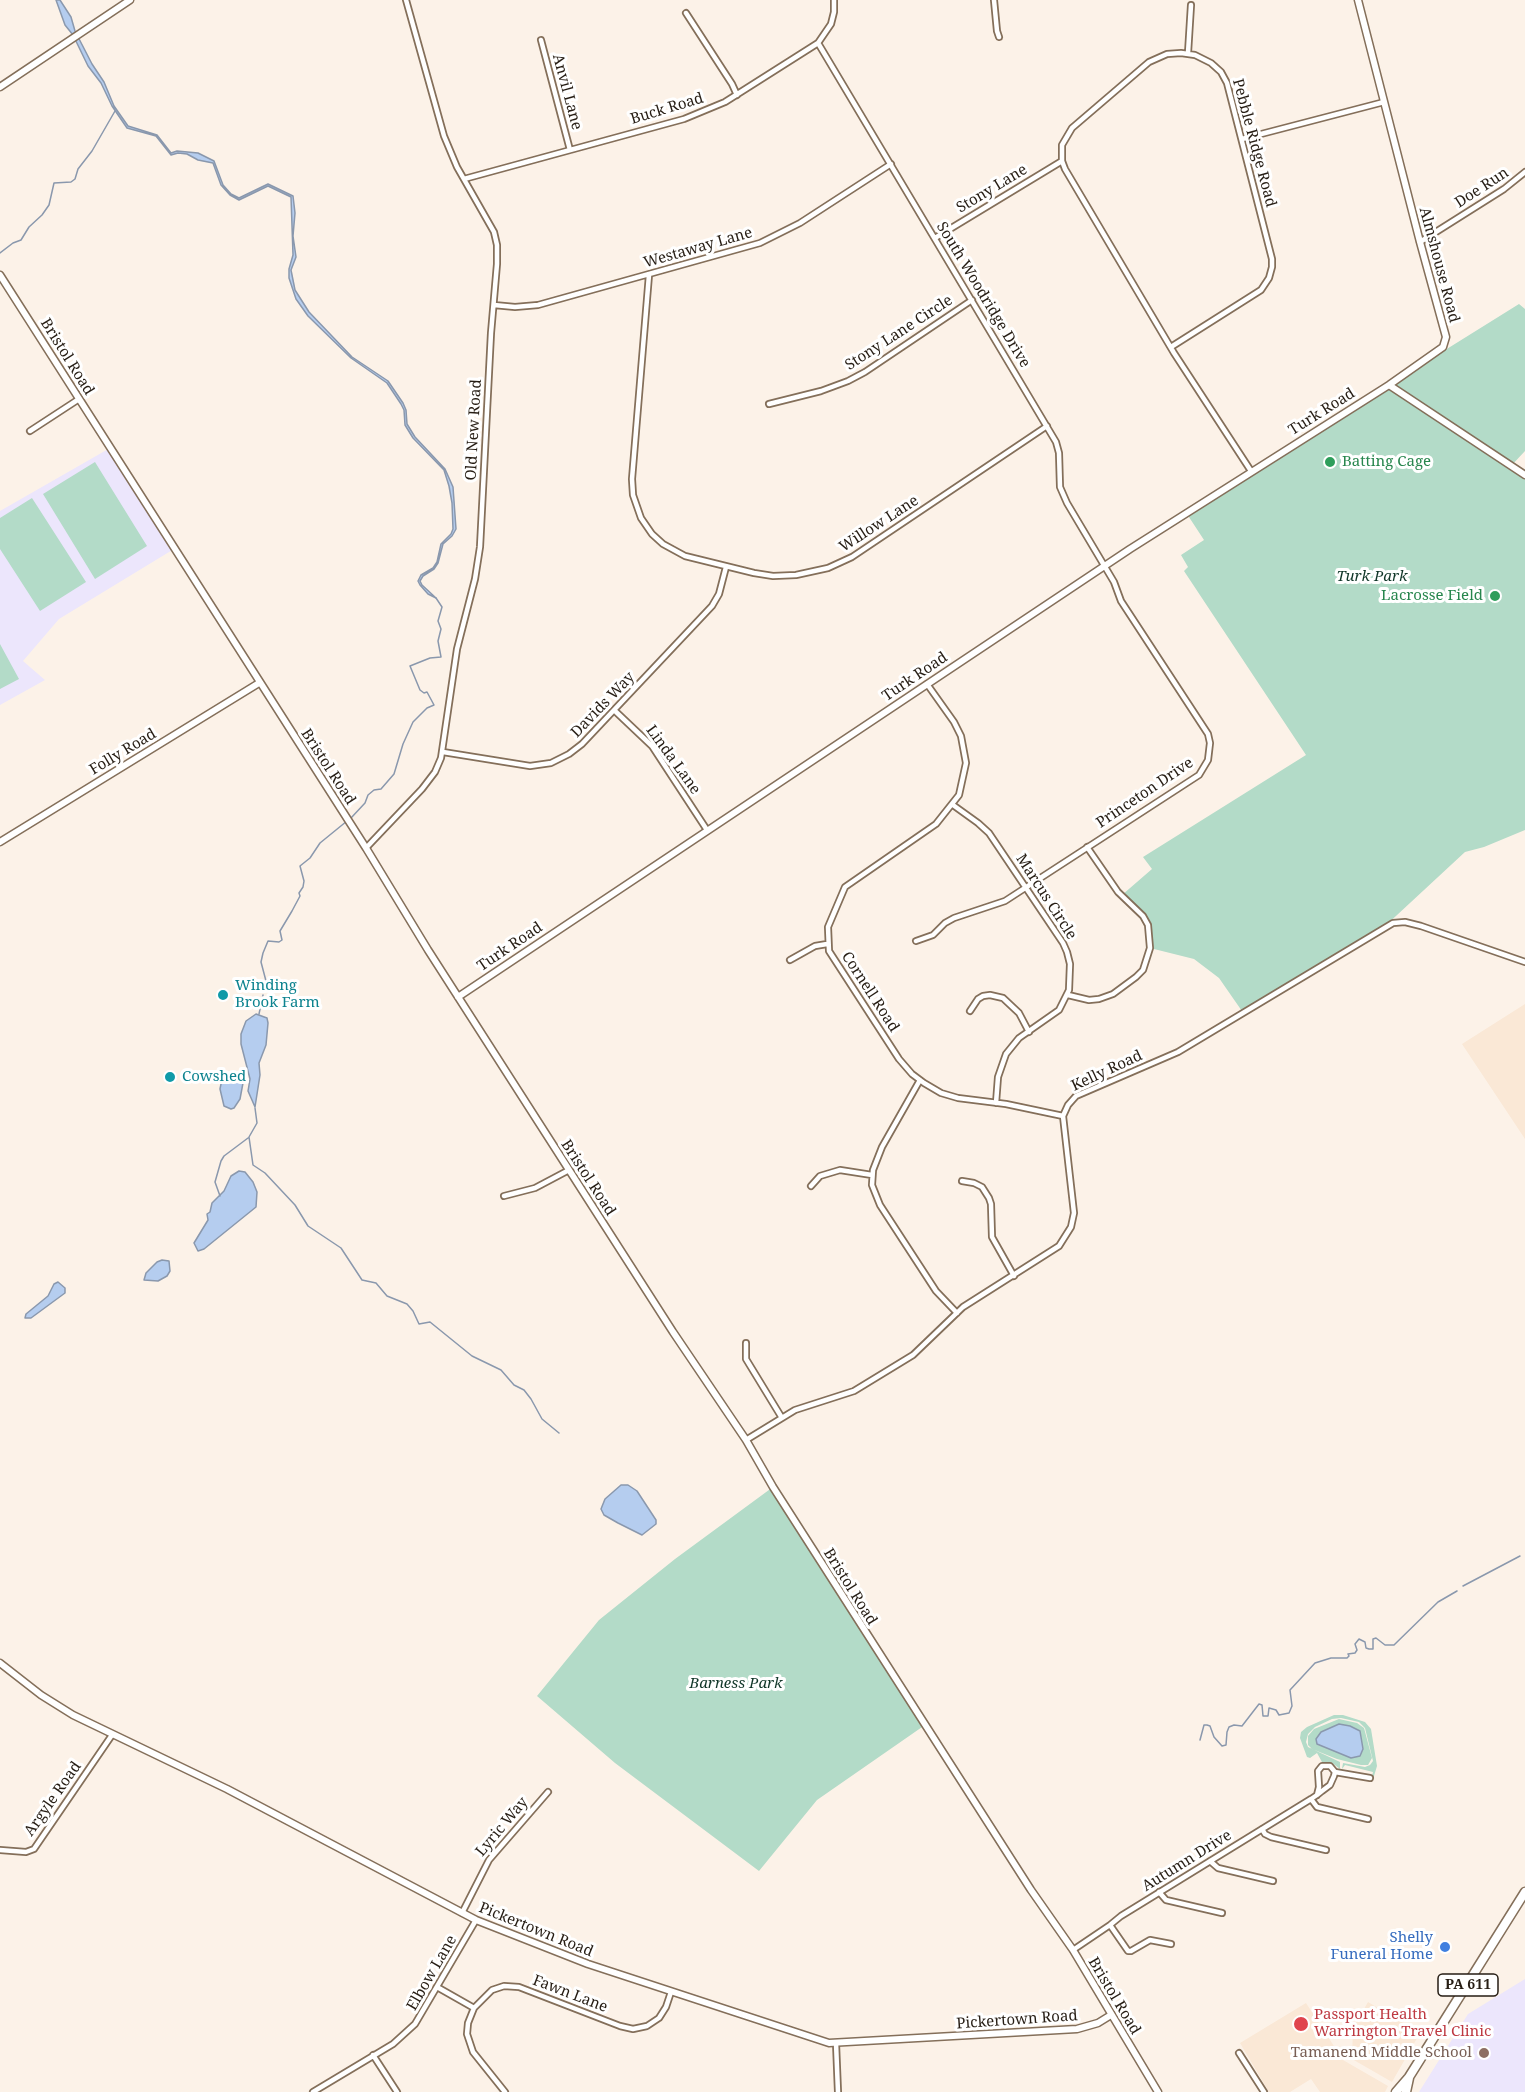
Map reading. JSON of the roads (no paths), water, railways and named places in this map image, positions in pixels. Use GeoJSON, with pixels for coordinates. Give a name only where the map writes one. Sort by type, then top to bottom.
{"type":"FeatureCollection","features":[{"type":"Feature","properties":{"kind":"highway","name":"PA 611"},"geometry":{"type":"LineString","coordinates":[[1396,2092],[1409,2077],[1525,1892]]}},
{"type":"Feature","properties":{"kind":"highway","name":"PA 611"},"geometry":{"type":"LineString","coordinates":[[1406,2092],[1409,2077]]}},
{"type":"Feature","properties":{"kind":"street"},"geometry":{"type":"LineString","coordinates":[[0,87],[130,0]]}},
{"type":"Feature","properties":{"kind":"street","name":"Old New Road"},"geometry":{"type":"LineString","coordinates":[[366,848],[430,779],[443,752],[457,649],[475,579],[480,549],[497,246],[496,237],[452,156],[444,136],[406,0]]}},
{"type":"Feature","properties":{"kind":"street","name":"Buck Road"},"geometry":{"type":"LineString","coordinates":[[464,179],[684,119],[705,111],[737,95],[818,43],[831,24],[834,0]]}},
{"type":"Feature","properties":{"kind":"street"},"geometry":{"type":"LineString","coordinates":[[994,0],[999,37]]}},
{"type":"Feature","properties":{"kind":"street","name":"Almshouse Road"},"geometry":{"type":"LineString","coordinates":[[1358,0],[1446,337],[1443,347],[1389,384]]}},
{"type":"Feature","properties":{"kind":"street"},"geometry":{"type":"LineString","coordinates":[[1191,5],[1188,53],[1174,53],[1158,57],[1132,77],[1067,134],[1062,145],[1062,161],[1171,347],[1251,471]]}},
{"type":"Feature","properties":{"kind":"street"},"geometry":{"type":"LineString","coordinates":[[686,13],[737,95]]}},
{"type":"Feature","properties":{"kind":"street","name":"Anvil Lane"},"geometry":{"type":"LineString","coordinates":[[541,40],[570,150]]}},
{"type":"Feature","properties":{"kind":"street","name":"South Woodridge Drive"},"geometry":{"type":"LineString","coordinates":[[818,43],[1056,442],[1062,493],[1104,567]]}},
{"type":"Feature","properties":{"kind":"street","name":"Pebble Ridge Road"},"geometry":{"type":"LineString","coordinates":[[1171,347],[1261,290],[1269,278],[1272,259],[1230,90],[1224,77],[1211,63],[1188,53]]}},
{"type":"Feature","properties":{"kind":"street"},"geometry":{"type":"LineString","coordinates":[[1242,139],[1384,102]]}},
{"type":"Feature","properties":{"kind":"street","name":"Stony Lane"},"geometry":{"type":"LineString","coordinates":[[935,238],[1062,161]]}},
{"type":"Feature","properties":{"kind":"street","name":"Westaway Lane"},"geometry":{"type":"LineString","coordinates":[[494,305],[515,307],[538,305],[742,249],[775,237],[800,223],[891,164]]}},
{"type":"Feature","properties":{"kind":"street","name":"Doe Run"},"geometry":{"type":"LineString","coordinates":[[1420,242],[1504,189],[1525,172]]}},
{"type":"Feature","properties":{"kind":"street","name":"Bristol Road"},"geometry":{"type":"LineString","coordinates":[[0,275],[366,848],[458,997],[673,1332],[746,1440],[773,1487],[1031,1890],[1073,1950],[1158,2092]]}},
{"type":"Feature","properties":{"kind":"street","name":"Willow Lane"},"geometry":{"type":"LineString","coordinates":[[649,275],[632,479],[634,500],[644,524],[663,544],[685,556],[760,574],[786,576],[819,571],[842,562],[1047,426]]}},
{"type":"Feature","properties":{"kind":"street","name":"Stony Lane Circle"},"geometry":{"type":"LineString","coordinates":[[769,404],[821,391],[848,381],[972,300]]}},
{"type":"Feature","properties":{"kind":"street"},"geometry":{"type":"LineString","coordinates":[[1389,384],[1525,476]]}},
{"type":"Feature","properties":{"kind":"street","name":"Turk Road"},"geometry":{"type":"LineString","coordinates":[[458,997],[1104,567],[1389,384]]}},
{"type":"Feature","properties":{"kind":"street"},"geometry":{"type":"LineString","coordinates":[[30,431],[79,399]]}},
{"type":"Feature","properties":{"kind":"street","name":"Davids Way"},"geometry":{"type":"LineString","coordinates":[[443,752],[520,766],[542,765],[574,751],[712,606],[719,594],[726,567]]}},
{"type":"Feature","properties":{"kind":"street","name":"Princeton Drive"},"geometry":{"type":"LineString","coordinates":[[916,941],[933,935],[954,918],[997,905],[1198,775],[1206,766],[1210,754],[1208,734],[1124,606],[1114,582],[1104,567]]}},
{"type":"Feature","properties":{"kind":"street","name":"Folly Road"},"geometry":{"type":"LineString","coordinates":[[0,842],[259,683]]}},
{"type":"Feature","properties":{"kind":"street","name":"Cornell Road"},"geometry":{"type":"LineString","coordinates":[[927,684],[958,729],[965,754],[959,795],[952,806],[928,831],[845,887],[828,927],[827,944],[833,958],[899,1059],[920,1080],[949,1096],[1063,1116]]}},
{"type":"Feature","properties":{"kind":"street","name":"Linda Lane"},"geometry":{"type":"LineString","coordinates":[[614,710],[652,746],[707,830]]}},
{"type":"Feature","properties":{"kind":"street","name":"Marcus Circle"},"geometry":{"type":"LineString","coordinates":[[952,806],[989,833],[1068,952],[1071,975],[1068,994]]}},
{"type":"Feature","properties":{"kind":"street"},"geometry":{"type":"LineString","coordinates":[[996,1103],[998,1077],[1006,1054],[1014,1043],[1059,1010],[1068,994],[1089,1000],[1099,999],[1113,994],[1143,970],[1150,948],[1149,929],[1143,916],[1118,892],[1087,847]]}},
{"type":"Feature","properties":{"kind":"street","name":"Kelly Road"},"geometry":{"type":"LineString","coordinates":[[1063,1116],[1072,1100],[1082,1093],[1178,1052],[1393,923],[1405,922],[1421,926],[1525,962]]}},
{"type":"Feature","properties":{"kind":"street"},"geometry":{"type":"LineString","coordinates":[[790,960],[815,946],[827,944]]}},
{"type":"Feature","properties":{"kind":"street"},"geometry":{"type":"LineString","coordinates":[[970,1011],[978,999],[990,995],[997,996],[1014,1006],[1029,1032]]}},
{"type":"Feature","properties":{"kind":"street"},"geometry":{"type":"LineString","coordinates":[[920,1080],[882,1147],[872,1175],[874,1192],[880,1205],[936,1291],[957,1313]]}},
{"type":"Feature","properties":{"kind":"street"},"geometry":{"type":"LineString","coordinates":[[746,1440],[802,1407],[844,1395],[914,1356],[957,1313],[1055,1250],[1065,1240],[1071,1227],[1074,1207],[1063,1116]]}},
{"type":"Feature","properties":{"kind":"street"},"geometry":{"type":"LineString","coordinates":[[504,1196],[535,1188],[569,1170]]}},
{"type":"Feature","properties":{"kind":"street"},"geometry":{"type":"LineString","coordinates":[[811,1186],[820,1176],[840,1170],[872,1175]]}},
{"type":"Feature","properties":{"kind":"street"},"geometry":{"type":"LineString","coordinates":[[962,1182],[974,1183],[982,1187],[989,1197],[992,1237],[1014,1276]]}},
{"type":"Feature","properties":{"kind":"street"},"geometry":{"type":"LineString","coordinates":[[746,1343],[746,1359],[782,1418]]}},
{"type":"Feature","properties":{"kind":"street","name":"Pickertown Road"},"geometry":{"type":"LineString","coordinates":[[0,1663],[51,1701],[112,1735],[217,1784],[476,1920],[550,1950],[829,2043],[1077,2029],[1098,2023],[1111,2015]]}},
{"type":"Feature","properties":{"kind":"street","name":"Argyle Road"},"geometry":{"type":"LineString","coordinates":[[0,1850],[26,1852],[34,1849],[112,1735]]}},
{"type":"Feature","properties":{"kind":"street"},"geometry":{"type":"LineString","coordinates":[[1317,1795],[1319,1787],[1317,1776],[1322,1766],[1328,1766],[1335,1772],[1370,1778]]}},
{"type":"Feature","properties":{"kind":"street","name":"Autumn Drive"},"geometry":{"type":"LineString","coordinates":[[1073,1950],[1120,1916],[1317,1795],[1330,1785],[1335,1772]]}},
{"type":"Feature","properties":{"kind":"street","name":"Lyric Way"},"geometry":{"type":"LineString","coordinates":[[462,1913],[489,1860],[548,1791]]}},
{"type":"Feature","properties":{"kind":"street"},"geometry":{"type":"LineString","coordinates":[[1311,1799],[1317,1807],[1368,1819]]}},
{"type":"Feature","properties":{"kind":"street"},"geometry":{"type":"LineString","coordinates":[[1262,1829],[1271,1838],[1326,1850]]}},
{"type":"Feature","properties":{"kind":"street"},"geometry":{"type":"LineString","coordinates":[[1210,1861],[1218,1868],[1274,1881]]}},
{"type":"Feature","properties":{"kind":"street"},"geometry":{"type":"LineString","coordinates":[[1159,1892],[1166,1900],[1222,1913]]}},
{"type":"Feature","properties":{"kind":"street","name":"Elbow Lane"},"geometry":{"type":"LineString","coordinates":[[313,2092],[393,2044],[411,2029],[476,1920]]}},
{"type":"Feature","properties":{"kind":"street"},"geometry":{"type":"LineString","coordinates":[[1110,1925],[1128,1951],[1150,1940],[1171,1944]]}},
{"type":"Feature","properties":{"kind":"street","name":"Fawn Lane"},"geometry":{"type":"LineString","coordinates":[[474,2008],[492,1990],[512,1985],[620,2026],[641,2028],[654,2023],[659,2018],[671,1992]]}},
{"type":"Feature","properties":{"kind":"street"},"geometry":{"type":"LineString","coordinates":[[437,1988],[474,2008],[467,2028],[468,2042],[473,2052],[505,2092]]}},
{"type":"Feature","properties":{"kind":"street"},"geometry":{"type":"LineString","coordinates":[[836,2043],[838,2092]]}},
{"type":"Feature","properties":{"kind":"street"},"geometry":{"type":"LineString","coordinates":[[1239,2053],[1264,2092]]}},
{"type":"Feature","properties":{"kind":"street"},"geometry":{"type":"LineString","coordinates":[[373,2055],[397,2092]]}},
{"type":"Feature","properties":{"kind":"water"},"geometry":{"type":"Polygon","coordinates":[[[56,0],[60,0],[71,17],[75,31],[92,64],[104,82],[114,106],[128,126],[157,135],[171,153],[177,151],[198,153],[214,161],[223,185],[231,194],[239,198],[268,184],[293,196],[295,213],[293,236],[296,257],[291,270],[295,290],[309,312],[352,357],[388,381],[403,403],[407,424],[415,437],[445,469],[453,487],[456,529],[443,544],[438,563],[434,569],[423,576],[420,581],[436,598],[428,594],[418,581],[421,575],[433,568],[437,562],[441,544],[453,529],[452,503],[444,470],[413,438],[405,425],[404,410],[387,383],[351,358],[308,316],[296,299],[289,278],[293,255],[291,197],[268,186],[239,200],[230,195],[221,185],[213,163],[198,160],[187,154],[171,155],[156,136],[127,128],[65,25],[56,0]]]}},
{"type":"Feature","properties":{"kind":"water"},"geometry":{"type":"Polygon","coordinates":[[[256,1014],[267,1018],[268,1023],[266,1045],[259,1063],[260,1075],[255,1107],[248,1091],[250,1079],[241,1044],[241,1034],[246,1021],[256,1014]]]}},
{"type":"Feature","properties":{"kind":"water"},"geometry":{"type":"Polygon","coordinates":[[[232,1072],[240,1076],[243,1083],[240,1099],[231,1109],[224,1106],[220,1089],[221,1084],[232,1072]]]}},
{"type":"Feature","properties":{"kind":"water"},"geometry":{"type":"Polygon","coordinates":[[[239,1171],[245,1172],[253,1182],[257,1192],[256,1207],[204,1249],[198,1251],[194,1243],[208,1220],[207,1214],[210,1212],[212,1203],[224,1191],[231,1176],[239,1171]]]}},
{"type":"Feature","properties":{"kind":"water"},"geometry":{"type":"Polygon","coordinates":[[[162,1260],[169,1261],[170,1271],[167,1276],[158,1281],[144,1280],[146,1273],[162,1260]]]}},
{"type":"Feature","properties":{"kind":"water"},"geometry":{"type":"Polygon","coordinates":[[[58,1282],[65,1288],[65,1293],[31,1318],[25,1318],[26,1314],[48,1296],[54,1284],[58,1282]]]}},
{"type":"Feature","properties":{"kind":"water"},"geometry":{"type":"Polygon","coordinates":[[[621,1485],[628,1485],[637,1491],[656,1520],[656,1524],[642,1535],[604,1515],[601,1509],[605,1499],[621,1485]]]}},
{"type":"Feature","properties":{"kind":"water"},"geometry":{"type":"Polygon","coordinates":[[[1339,1724],[1360,1731],[1363,1749],[1360,1756],[1351,1758],[1317,1744],[1316,1739],[1321,1732],[1339,1724]]]}},
{"type":"Feature","properties":{"kind":"waterway"},"geometry":{"type":"LineString","coordinates":[[0,253],[21,240],[29,227],[42,215],[49,205],[54,183],[71,182],[75,179],[78,169],[92,151],[115,111]]}},
{"type":"Feature","properties":{"kind":"waterway"},"geometry":{"type":"LineString","coordinates":[[351,818],[365,803],[368,795],[374,790],[381,789],[394,774],[403,744],[413,722],[427,708],[434,705],[427,692],[420,690],[410,666],[430,658],[441,657],[438,641],[441,629],[438,621],[442,607],[436,598]]}},
{"type":"Feature","properties":{"kind":"waterway"},"geometry":{"type":"LineString","coordinates":[[265,987],[266,981],[261,962],[263,953],[268,941],[282,940],[280,931],[303,887],[304,881],[300,866],[310,858],[320,843],[347,821]]}},
{"type":"Feature","properties":{"kind":"waterway"},"geometry":{"type":"LineString","coordinates":[[259,1014],[263,995]]}},
{"type":"Feature","properties":{"kind":"waterway"},"geometry":{"type":"LineString","coordinates":[[255,1108],[257,1123],[249,1137],[253,1165],[265,1173],[295,1205],[308,1226],[341,1248],[362,1280],[376,1283],[387,1296],[407,1304],[419,1324],[430,1322],[472,1356],[501,1370],[514,1385],[524,1390],[542,1419],[559,1433]]}},
{"type":"Feature","properties":{"kind":"waterway"},"geometry":{"type":"LineString","coordinates":[[220,1196],[215,1182],[221,1161],[224,1156],[248,1138]]}},
{"type":"Feature","properties":{"kind":"waterway"},"geometry":{"type":"LineString","coordinates":[[1463,1586],[1520,1556]]}},
{"type":"Feature","properties":{"kind":"waterway"},"geometry":{"type":"LineString","coordinates":[[1200,1740],[1204,1725],[1207,1725],[1210,1726],[1214,1737],[1222,1746],[1226,1745],[1229,1727],[1242,1726],[1259,1704],[1262,1705],[1263,1716],[1268,1716],[1269,1708],[1276,1710],[1279,1715],[1289,1713],[1292,1706],[1290,1690],[1315,1663],[1331,1658],[1347,1658],[1348,1654],[1355,1653],[1357,1650],[1355,1644],[1359,1639],[1365,1642],[1366,1648],[1369,1649],[1373,1649],[1373,1639],[1376,1638],[1385,1645],[1394,1645],[1438,1602],[1457,1591]]}},
{"type":"Feature","properties":{"kind":"place","name":"Batting Cage"},"geometry":{"type":"Point","coordinates":[1330,462]}},
{"type":"Feature","properties":{"kind":"place","name":"Lacrosse Field"},"geometry":{"type":"Point","coordinates":[1495,596]}},
{"type":"Feature","properties":{"kind":"place","name":"Winding Brook Farm"},"geometry":{"type":"Point","coordinates":[223,995]}},
{"type":"Feature","properties":{"kind":"place","name":"Cowshed"},"geometry":{"type":"Point","coordinates":[170,1077]}},
{"type":"Feature","properties":{"kind":"place","name":"Shelly Funeral Home"},"geometry":{"type":"Point","coordinates":[1445,1947]}},
{"type":"Feature","properties":{"kind":"place","name":"Passport Health Warrington Travel Clinic"},"geometry":{"type":"Point","coordinates":[1301,2024]}},
{"type":"Feature","properties":{"kind":"place","name":"Tamanend Middle School"},"geometry":{"type":"Point","coordinates":[1484,2053]}},
{"type":"Feature","properties":{"kind":"park label","name":"Turk Park"},"geometry":{"type":"Point","coordinates":[1372,577]}},
{"type":"Feature","properties":{"kind":"park label","name":"Barness Park"},"geometry":{"type":"Point","coordinates":[736,1684]}}]}
